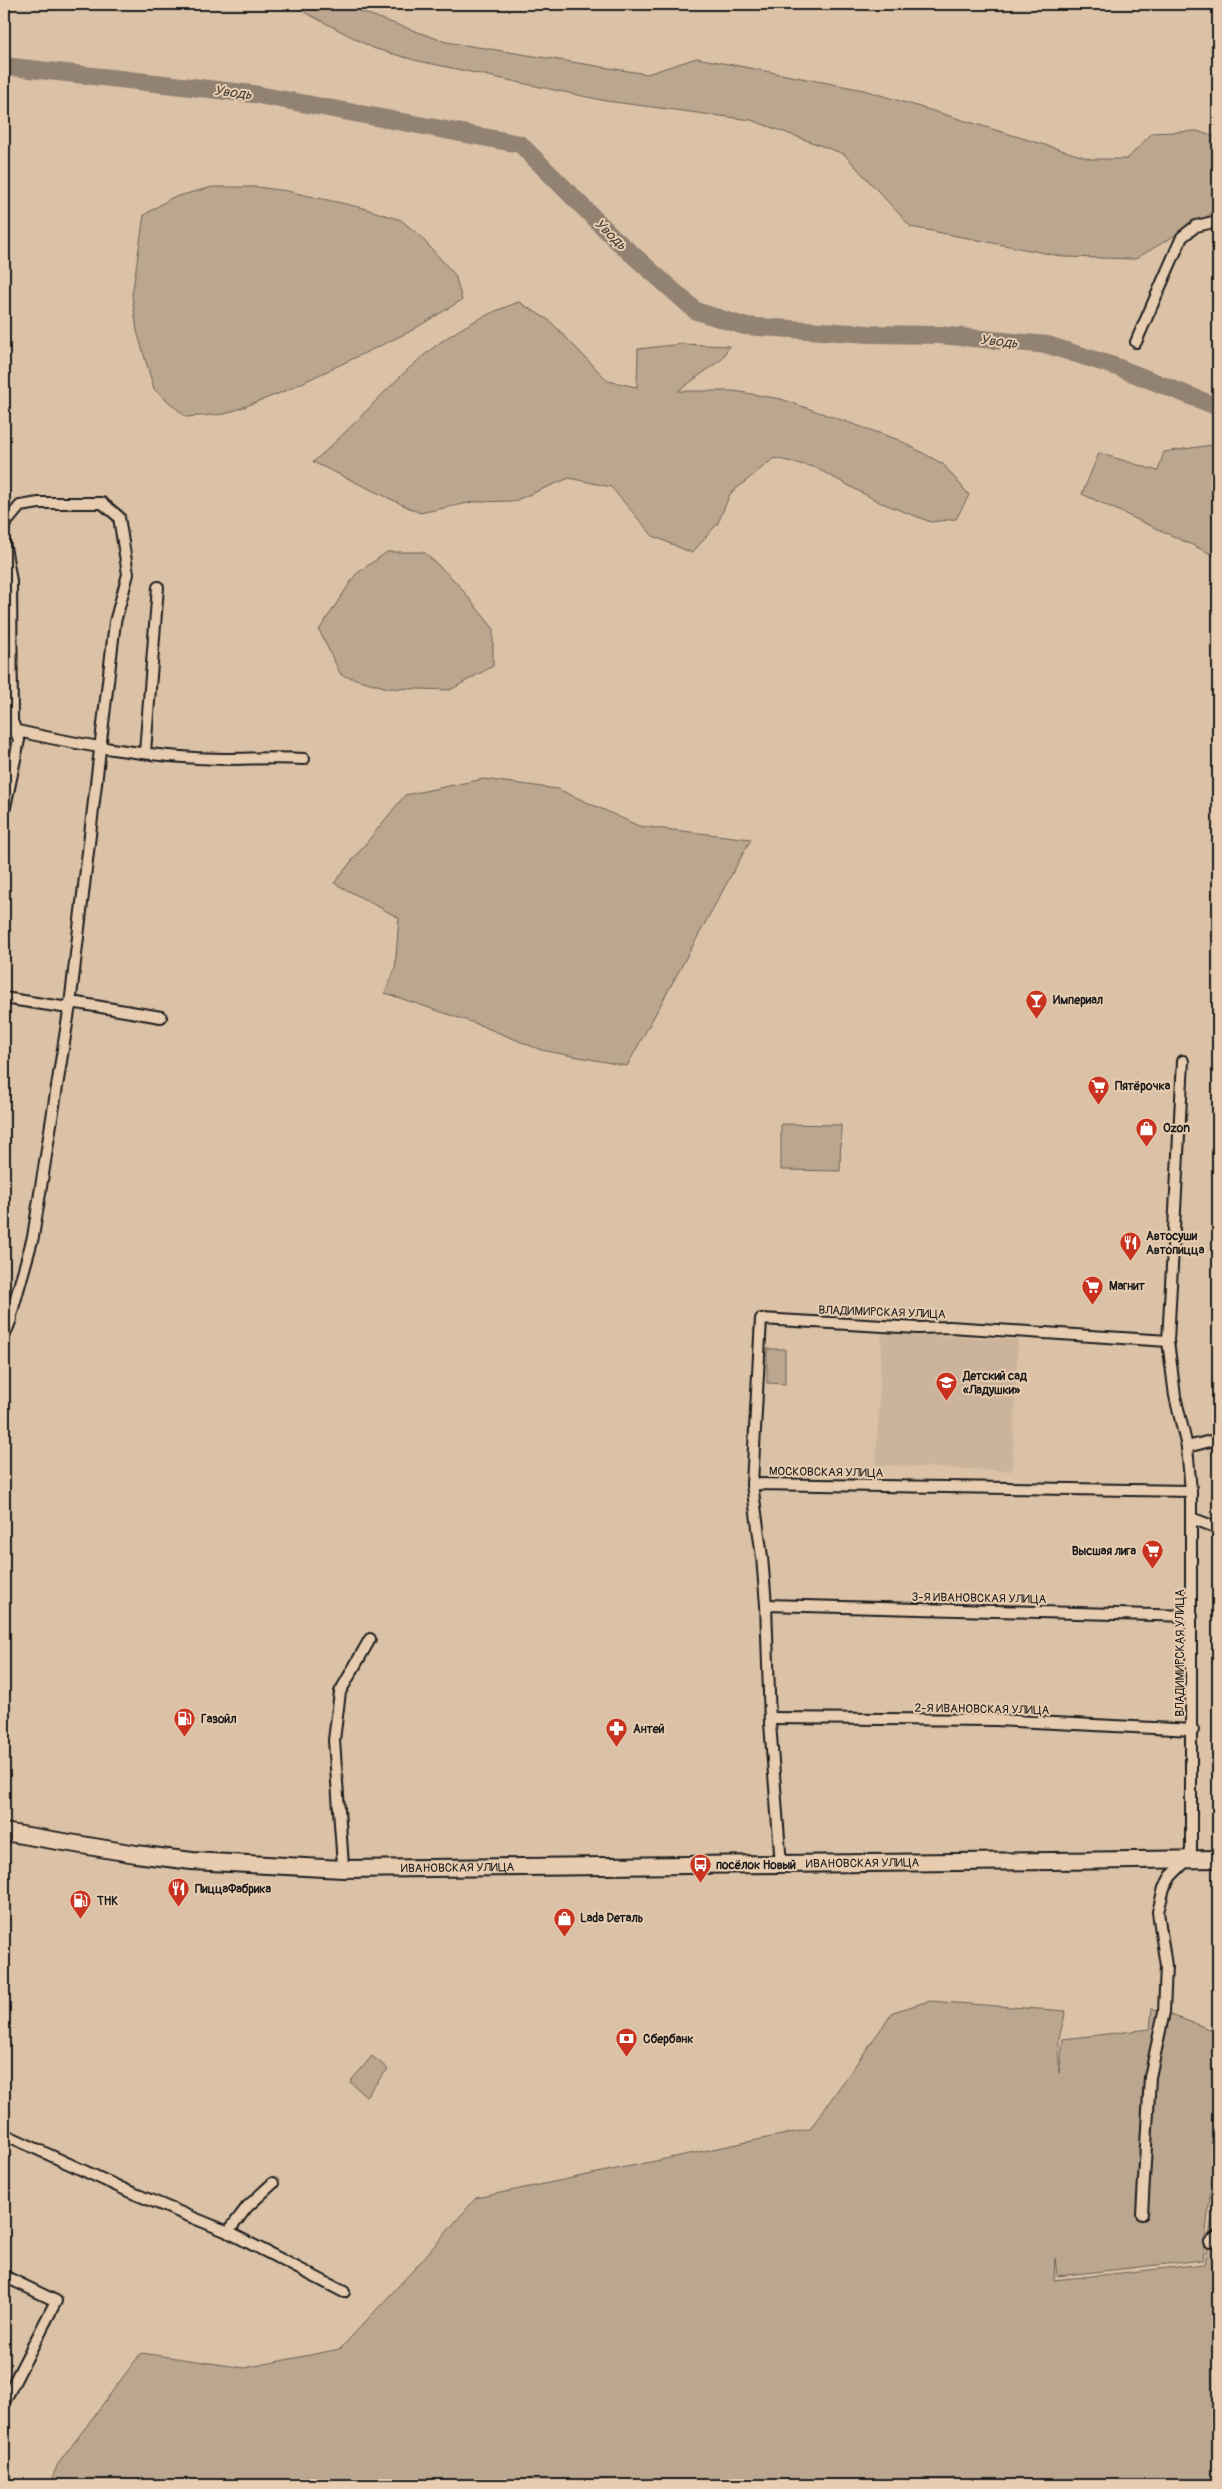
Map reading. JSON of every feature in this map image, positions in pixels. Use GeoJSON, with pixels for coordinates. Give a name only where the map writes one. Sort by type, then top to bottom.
{"type":"FeatureCollection","features":[{"type":"Feature","properties":{"kind":"main road","name":"ИВАНОВСКАЯ УЛИЦА"},"geometry":{"type":"LineString","coordinates":[[4,1830],[182,1856],[388,1868]]}},
{"type":"Feature","properties":{"kind":"main road","name":"ИВАНОВСКАЯ УЛИЦА"},"geometry":{"type":"LineString","coordinates":[[4,1830],[136,1854],[192,1861],[326,1869],[1218,1859]]}},
{"type":"Feature","properties":{"kind":"street"},"geometry":{"type":"LineString","coordinates":[[1136,342],[1182,237],[1196,226],[1218,221]]}},
{"type":"Feature","properties":{"kind":"street"},"geometry":{"type":"LineString","coordinates":[[4,524],[20,506],[39,503],[102,503],[119,517],[128,574],[115,622],[70,1006],[33,1237],[4,1334]]}},
{"type":"Feature","properties":{"kind":"street"},"geometry":{"type":"LineString","coordinates":[[4,540],[11,581],[12,720],[19,740],[4,812]]}},
{"type":"Feature","properties":{"kind":"street"},"geometry":{"type":"LineString","coordinates":[[145,752],[158,587]]}},
{"type":"Feature","properties":{"kind":"street"},"geometry":{"type":"LineString","coordinates":[[4,728],[101,747],[145,752],[224,759],[269,757],[304,759]]}},
{"type":"Feature","properties":{"kind":"street"},"geometry":{"type":"LineString","coordinates":[[4,998],[62,1007],[77,1003],[161,1017]]}},
{"type":"Feature","properties":{"kind":"street","name":"ВЛАДИМИРСКАЯ УЛИЦА"},"geometry":{"type":"LineString","coordinates":[[1183,1061],[1168,1341],[1175,1396],[1187,1447],[1191,1491],[1193,1730],[1191,1850],[1188,1859]]}},
{"type":"Feature","properties":{"kind":"street","name":"ВЛАДИМИРСКАЯ УЛИЦА"},"geometry":{"type":"LineString","coordinates":[[752,1484],[761,1319],[918,1328],[950,1327],[1168,1341]]}},
{"type":"Feature","properties":{"kind":"street"},"geometry":{"type":"LineString","coordinates":[[1187,1447],[1218,1439]]}},
{"type":"Feature","properties":{"kind":"street","name":"МОСКОВСКАЯ УЛИЦА"},"geometry":{"type":"LineString","coordinates":[[781,1864],[770,1718],[766,1606],[762,1557],[752,1484],[1191,1491]]}},
{"type":"Feature","properties":{"kind":"street"},"geometry":{"type":"LineString","coordinates":[[1191,1518],[1218,1528]]}},
{"type":"Feature","properties":{"kind":"street","name":"3-Я ИВАНОВСКАЯ УЛИЦА"},"geometry":{"type":"LineString","coordinates":[[766,1606],[1192,1616]]}},
{"type":"Feature","properties":{"kind":"street"},"geometry":{"type":"LineString","coordinates":[[343,1866],[334,1740],[340,1692],[370,1640]]}},
{"type":"Feature","properties":{"kind":"street","name":"2-Я ИВАНОВСКАЯ УЛИЦА"},"geometry":{"type":"LineString","coordinates":[[770,1718],[996,1720],[1193,1730]]}},
{"type":"Feature","properties":{"kind":"street"},"geometry":{"type":"LineString","coordinates":[[1142,2214],[1150,2076],[1164,2012],[1166,1966],[1158,1912],[1164,1888],[1171,1876],[1188,1859]]}},
{"type":"Feature","properties":{"kind":"street"},"geometry":{"type":"LineString","coordinates":[[4,2134],[128,2191],[228,2232],[344,2292]]}},
{"type":"Feature","properties":{"kind":"street"},"geometry":{"type":"LineString","coordinates":[[228,2232],[247,2208],[273,2183]]}},
{"type":"Feature","properties":{"kind":"street"},"geometry":{"type":"LineString","coordinates":[[4,2276],[56,2301],[4,2402]]}},
{"type":"Feature","properties":{"kind":"shaded area"},"geometry":{"type":"Polygon","coordinates":[[[289,4],[348,4],[359,11],[446,42],[647,74],[697,58],[864,90],[1091,159],[1127,159],[1152,133],[1197,131],[1218,138],[1218,207],[1208,216],[1135,259],[1065,257],[911,227],[844,154],[751,120],[606,101],[414,60],[373,48],[289,4]]]}},
{"type":"Feature","properties":{"kind":"shaded area"},"geometry":{"type":"Polygon","coordinates":[[[212,187],[257,187],[287,191],[363,208],[401,220],[420,236],[455,275],[462,300],[409,332],[283,392],[225,414],[186,417],[154,389],[137,331],[132,295],[144,215],[171,198],[212,187]]]}},
{"type":"Feature","properties":{"kind":"shaded area"},"geometry":{"type":"Polygon","coordinates":[[[519,302],[550,321],[608,381],[637,387],[638,349],[682,344],[729,346],[722,359],[678,391],[734,391],[781,399],[899,440],[943,464],[969,495],[956,519],[931,522],[879,502],[814,467],[774,458],[730,494],[718,523],[692,553],[653,536],[611,487],[569,478],[514,501],[473,502],[420,513],[313,462],[381,395],[434,347],[468,324],[519,302]]]}},
{"type":"Feature","properties":{"kind":"shaded area"},"geometry":{"type":"Polygon","coordinates":[[[1218,444],[1218,557],[1082,494],[1099,453],[1158,471],[1164,452],[1218,444]]]}},
{"type":"Feature","properties":{"kind":"shaded area"},"geometry":{"type":"Polygon","coordinates":[[[387,552],[424,552],[456,582],[493,628],[493,666],[450,690],[388,688],[341,675],[319,630],[356,574],[387,552]]]}},
{"type":"Feature","properties":{"kind":"shaded area"},"geometry":{"type":"Polygon","coordinates":[[[483,779],[558,789],[639,826],[751,839],[627,1066],[541,1050],[477,1024],[385,993],[395,969],[399,918],[334,883],[405,795],[483,779]]]}},
{"type":"Feature","properties":{"kind":"shaded area"},"geometry":{"type":"Polygon","coordinates":[[[781,1124],[841,1125],[840,1171],[781,1170],[781,1124]]]}},
{"type":"Feature","properties":{"kind":"shaded area","name":"Детский сад «Ладушки»"},"geometry":{"type":"Polygon","coordinates":[[[882,1333],[1018,1340],[1012,1471],[876,1465],[882,1333]]]}},
{"type":"Feature","properties":{"kind":"shaded area"},"geometry":{"type":"Polygon","coordinates":[[[767,1349],[785,1349],[785,1384],[767,1383],[767,1349]]]}},
{"type":"Feature","properties":{"kind":"shaded area"},"geometry":{"type":"Polygon","coordinates":[[[929,2001],[1066,2011],[1059,2038],[1059,2073],[1063,2039],[1150,2029],[1152,2008],[1218,2032],[1218,2123],[1203,2260],[1057,2276],[1055,2258],[1054,2280],[1205,2264],[1218,2177],[1218,2485],[49,2485],[58,2464],[141,2353],[245,2368],[340,2349],[416,2267],[476,2198],[810,2129],[893,2012],[929,2001]]]}},
{"type":"Feature","properties":{"kind":"shaded area"},"geometry":{"type":"Polygon","coordinates":[[[372,2056],[388,2069],[366,2096],[350,2082],[372,2056]]]}},
{"type":"Feature","properties":{"kind":"waterway","name":"Уводь"},"geometry":{"type":"LineString","coordinates":[[4,66],[253,94],[520,144],[615,239],[696,311],[744,326],[869,334],[939,335],[1048,345],[1117,367],[1218,407]]}},
{"type":"Feature","properties":{"kind":"place","name":"Империал"},"geometry":{"type":"Point","coordinates":[1037,1019]}},
{"type":"Feature","properties":{"kind":"place","name":"Пятёрочка"},"geometry":{"type":"Point","coordinates":[1099,1105]}},
{"type":"Feature","properties":{"kind":"place","name":"Ozon"},"geometry":{"type":"Point","coordinates":[1147,1147]}},
{"type":"Feature","properties":{"kind":"place","name":"Автосуши Автопицца"},"geometry":{"type":"Point","coordinates":[1130,1262]}},
{"type":"Feature","properties":{"kind":"place","name":"Магнит"},"geometry":{"type":"Point","coordinates":[1093,1305]}},
{"type":"Feature","properties":{"kind":"place","name":"Детский сад «Ладушки»"},"geometry":{"type":"Point","coordinates":[947,1402]}},
{"type":"Feature","properties":{"kind":"place","name":"Высшая лига"},"geometry":{"type":"Point","coordinates":[1152,1570]}},
{"type":"Feature","properties":{"kind":"place","name":"Газойл"},"geometry":{"type":"Point","coordinates":[185,1738]}},
{"type":"Feature","properties":{"kind":"place","name":"Антей"},"geometry":{"type":"Point","coordinates":[617,1748]}},
{"type":"Feature","properties":{"kind":"place","name":"посёлок Новый"},"geometry":{"type":"Point","coordinates":[700,1884]}},
{"type":"Feature","properties":{"kind":"place","name":"ПиццаФабрика"},"geometry":{"type":"Point","coordinates":[179,1908]}},
{"type":"Feature","properties":{"kind":"place","name":"ТНК"},"geometry":{"type":"Point","coordinates":[81,1920]}},
{"type":"Feature","properties":{"kind":"place","name":"Lada Dеталь"},"geometry":{"type":"Point","coordinates":[564,1937]}},
{"type":"Feature","properties":{"kind":"place","name":"Сбербанк"},"geometry":{"type":"Point","coordinates":[627,2058]}}]}
